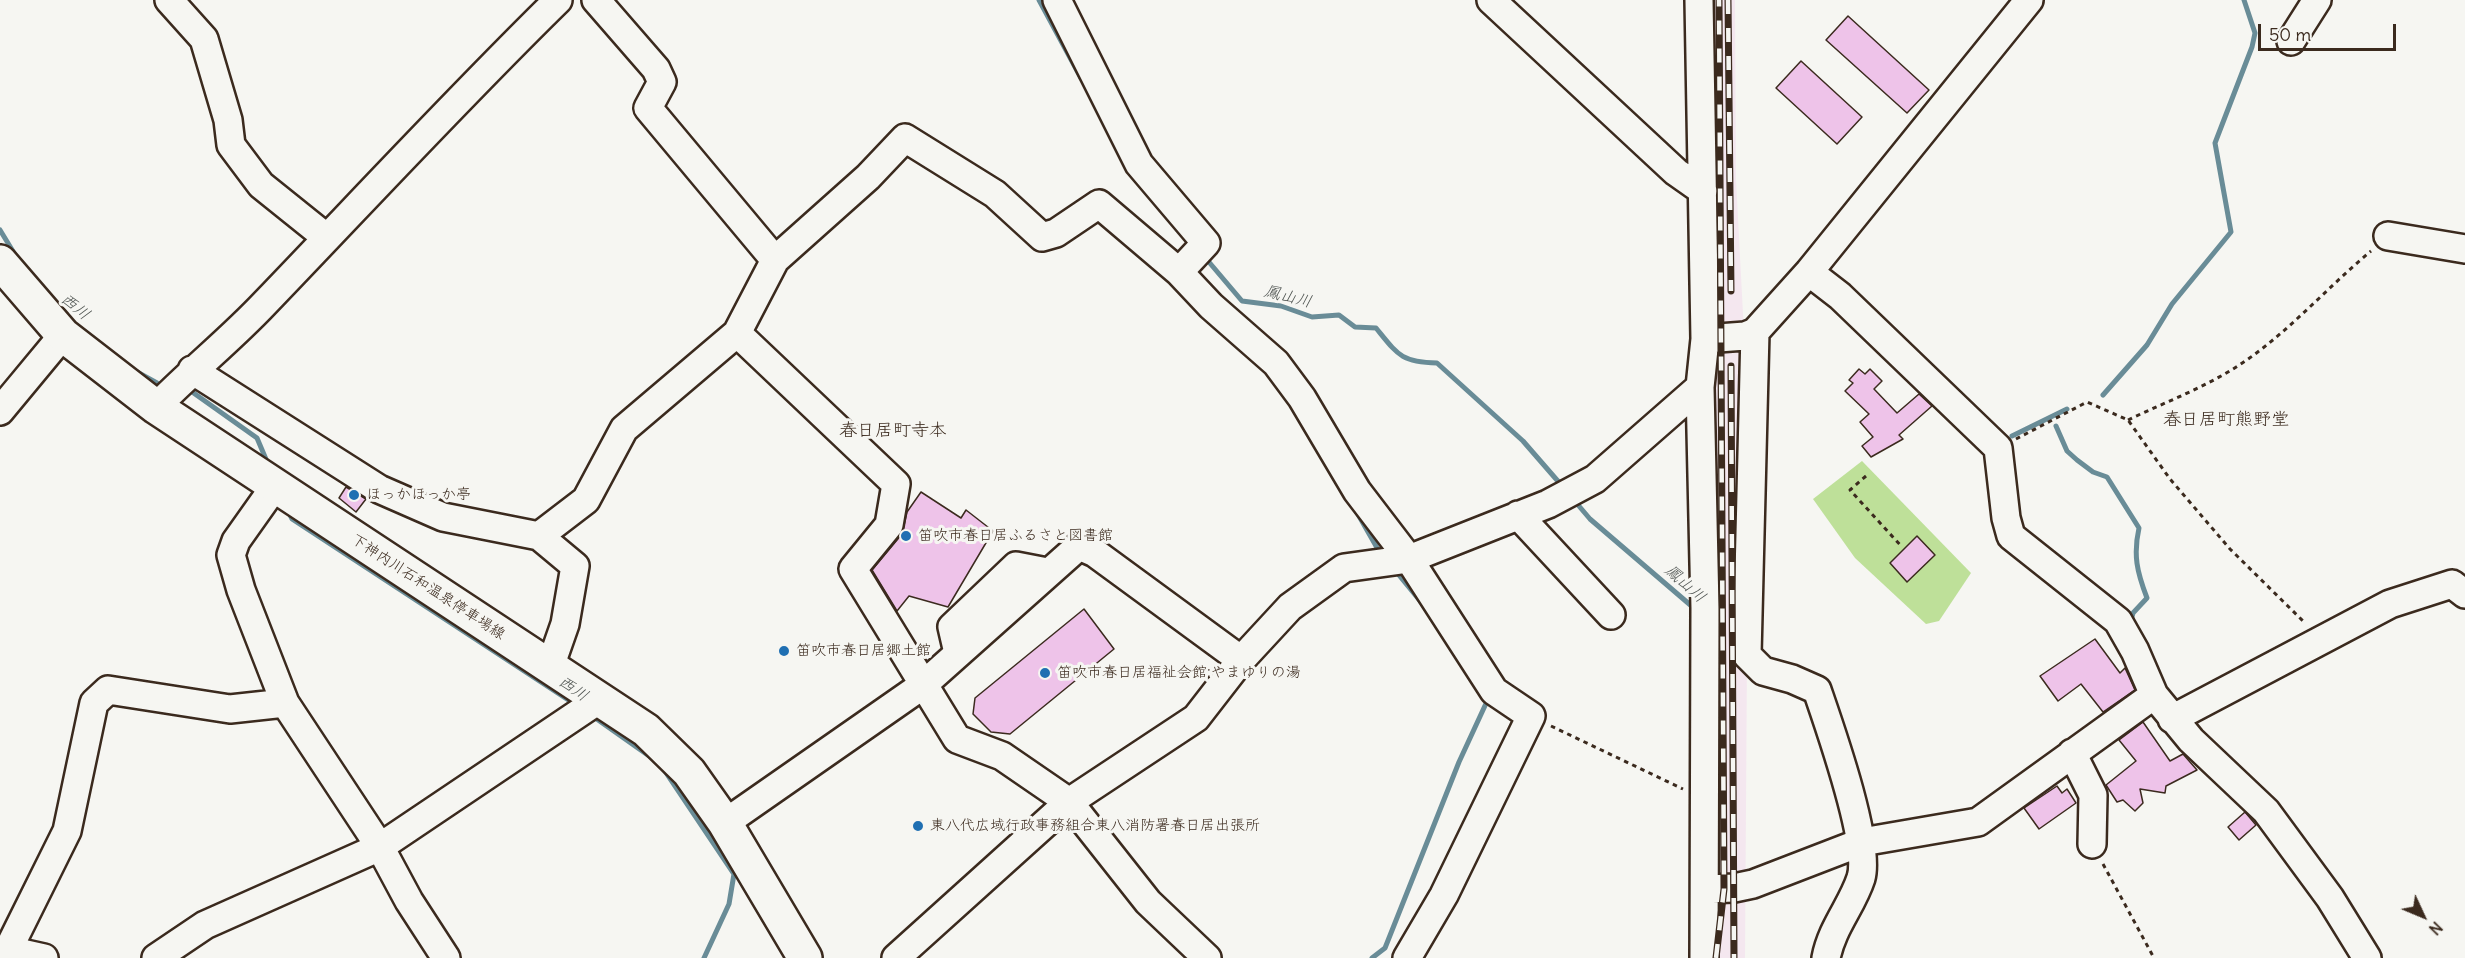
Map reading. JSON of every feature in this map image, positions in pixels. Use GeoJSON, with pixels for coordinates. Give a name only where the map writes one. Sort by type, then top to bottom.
{"type":"FeatureCollection","features":[{"type":"Feature","properties":{"kind":"main road","name":"下神内川石和温泉停車場線"},"geometry":{"type":"LineString","coordinates":[[0,262],[16,284],[63,334],[156,407],[550,667],[589,706],[646,730],[689,772],[725,823],[805,958]]}},
{"type":"Feature","properties":{"kind":"street"},"geometry":{"type":"LineString","coordinates":[[169,0],[204,39],[228,120],[231,145],[261,184],[327,238]]}},
{"type":"Feature","properties":{"kind":"street"},"geometry":{"type":"LineString","coordinates":[[156,407],[192,370],[262,306],[479,78],[558,0]]}},
{"type":"Feature","properties":{"kind":"street"},"geometry":{"type":"LineString","coordinates":[[596,0],[656,69],[662,82],[648,108],[775,260]]}},
{"type":"Feature","properties":{"kind":"street"},"geometry":{"type":"LineString","coordinates":[[1057,0],[1139,164],[1206,243],[1190,260]]}},
{"type":"Feature","properties":{"kind":"street"},"geometry":{"type":"LineString","coordinates":[[1491,0],[1676,172],[1703,191]]}},
{"type":"Feature","properties":{"kind":"street"},"geometry":{"type":"LineString","coordinates":[[1699,0],[1706,339],[1700,387],[1705,608],[1704,958]]}},
{"type":"Feature","properties":{"kind":"street"},"geometry":{"type":"LineString","coordinates":[[1706,339],[1750,334],[1809,272],[1908,146],[2029,0]]}},
{"type":"Feature","properties":{"kind":"street"},"geometry":{"type":"LineString","coordinates":[[2291,41],[2317,0]]}},
{"type":"Feature","properties":{"kind":"street"},"geometry":{"type":"LineString","coordinates":[[539,536],[586,500],[624,429],[737,333],[775,260],[868,177],[905,138],[995,194],[1042,237],[1056,233],[1099,204],[1190,260],[1211,306],[1276,363],[1302,398],[1357,491],[1409,559],[1494,691],[1531,716],[1444,895],[1407,958]]}},
{"type":"Feature","properties":{"kind":"street"},"geometry":{"type":"LineString","coordinates":[[2388,236],[2465,249]]}},
{"type":"Feature","properties":{"kind":"street"},"geometry":{"type":"LineString","coordinates":[[1809,272],[1848,303],[1998,448],[2006,518],[2012,536],[2118,621],[2135,651],[2154,695],[2172,719],[2266,811],[2330,898],[2367,958]]}},
{"type":"Feature","properties":{"kind":"street"},"geometry":{"type":"LineString","coordinates":[[737,333],[896,484],[889,525],[853,568],[957,739],[1002,756],[1069,802],[1148,902],[1207,958]]}},
{"type":"Feature","properties":{"kind":"street"},"geometry":{"type":"LineString","coordinates":[[0,411],[63,334]]}},
{"type":"Feature","properties":{"kind":"street"},"geometry":{"type":"LineString","coordinates":[[1750,334],[1747,655],[1763,671],[1792,679],[1817,690],[1862,842],[1861,877],[1830,938],[1826,958]]}},
{"type":"Feature","properties":{"kind":"street"},"geometry":{"type":"LineString","coordinates":[[192,370],[379,489],[443,517],[539,536],[575,566],[565,624],[550,667]]}},
{"type":"Feature","properties":{"kind":"street"},"geometry":{"type":"LineString","coordinates":[[896,958],[1069,802],[1196,718],[1241,660],[1290,607],[1344,568],[1409,559],[1548,504],[1595,479],[1700,387]]}},
{"type":"Feature","properties":{"kind":"street"},"geometry":{"type":"LineString","coordinates":[[275,486],[236,541],[231,555],[241,590],[285,703],[380,848],[409,901],[446,958]]}},
{"type":"Feature","properties":{"kind":"street"},"geometry":{"type":"LineString","coordinates":[[1518,515],[1611,615]]}},
{"type":"Feature","properties":{"kind":"street"},"geometry":{"type":"LineString","coordinates":[[725,823],[923,684],[1079,546],[1095,553],[1241,660]]}},
{"type":"Feature","properties":{"kind":"street"},"geometry":{"type":"LineString","coordinates":[[2172,719],[2324,642],[2390,604],[2452,584],[2465,594]]}},
{"type":"Feature","properties":{"kind":"street"},"geometry":{"type":"LineString","coordinates":[[44,958],[4,952],[67,831],[94,703],[108,690],[230,709],[285,703]]}},
{"type":"Feature","properties":{"kind":"street"},"geometry":{"type":"LineString","coordinates":[[1705,889],[1734,888],[1753,884],[1862,842],[1978,822],[2154,695]]}},
{"type":"Feature","properties":{"kind":"street"},"geometry":{"type":"LineString","coordinates":[[156,958],[205,926],[380,848],[589,706]]}},
{"type":"Feature","properties":{"kind":"street"},"geometry":{"type":"LineString","coordinates":[[2072,753],[2093,795],[2092,844]]}},
{"type":"Feature","properties":{"kind":"path"},"geometry":{"type":"LineString","coordinates":[[2128,420],[2229,372],[2309,310],[2335,281],[2388,236]]}},
{"type":"Feature","properties":{"kind":"path"},"geometry":{"type":"LineString","coordinates":[[1998,448],[2087,402],[2128,420],[2170,478],[2230,549],[2324,642]]}},
{"type":"Feature","properties":{"kind":"path"},"geometry":{"type":"LineString","coordinates":[[1866,476],[1850,490],[1902,547]]}},
{"type":"Feature","properties":{"kind":"path"},"geometry":{"type":"LineString","coordinates":[[1531,716],[1704,800]]}},
{"type":"Feature","properties":{"kind":"path"},"geometry":{"type":"LineString","coordinates":[[2092,844],[2154,958]]}},
{"type":"Feature","properties":{"kind":"shaded area"},"geometry":{"type":"Polygon","coordinates":[[[1709,0],[1735,0],[1736,180],[1744,333],[1747,655],[1745,958],[1704,958],[1709,0]]]}},
{"type":"Feature","properties":{"kind":"green space"},"geometry":{"type":"Polygon","coordinates":[[[1862,461],[1971,573],[1939,621],[1926,624],[1855,558],[1813,499],[1862,461]]]}},
{"type":"Feature","properties":{"kind":"building"},"geometry":{"type":"Polygon","coordinates":[[[1848,16],[1929,90],[1907,113],[1826,40],[1848,16]]]}},
{"type":"Feature","properties":{"kind":"building"},"geometry":{"type":"Polygon","coordinates":[[[1801,61],[1862,117],[1837,144],[1776,88],[1801,61]]]}},
{"type":"Feature","properties":{"kind":"building"},"geometry":{"type":"Polygon","coordinates":[[[1859,369],[1865,374],[1870,369],[1882,381],[1874,389],[1897,413],[1919,394],[1932,406],[1899,435],[1903,439],[1871,457],[1862,446],[1873,437],[1860,422],[1869,414],[1845,391],[1853,383],[1849,380],[1859,369]]]}},
{"type":"Feature","properties":{"kind":"building"},"geometry":{"type":"Polygon","coordinates":[[[346,487],[366,499],[356,512],[339,498],[346,487]]]}},
{"type":"Feature","properties":{"kind":"building"},"geometry":{"type":"Polygon","coordinates":[[[921,492],[961,518],[966,510],[993,531],[948,607],[909,596],[897,611],[872,570],[902,534],[907,512],[921,492]]]}},
{"type":"Feature","properties":{"kind":"building"},"geometry":{"type":"Polygon","coordinates":[[[1917,536],[1935,555],[1907,582],[1890,563],[1917,536]]]}},
{"type":"Feature","properties":{"kind":"building","name":"笛吹市春日居福祉会館;やまゆりの湯"},"geometry":{"type":"Polygon","coordinates":[[[1084,609],[1114,649],[1010,734],[991,732],[973,714],[975,698],[1084,609]]]}},
{"type":"Feature","properties":{"kind":"building"},"geometry":{"type":"Polygon","coordinates":[[[2095,639],[2120,673],[2125,668],[2135,690],[2103,712],[2081,684],[2058,701],[2040,676],[2095,639]]]}},
{"type":"Feature","properties":{"kind":"building"},"geometry":{"type":"Polygon","coordinates":[[[2143,722],[2170,761],[2183,754],[2197,770],[2166,786],[2165,793],[2140,789],[2143,803],[2135,811],[2123,800],[2117,802],[2106,785],[2136,761],[2119,740],[2143,722]]]}},
{"type":"Feature","properties":{"kind":"building"},"geometry":{"type":"Polygon","coordinates":[[[2057,786],[2062,793],[2067,789],[2076,803],[2039,829],[2024,808],[2057,786]]]}},
{"type":"Feature","properties":{"kind":"building"},"geometry":{"type":"Polygon","coordinates":[[[2245,812],[2256,825],[2239,840],[2228,827],[2245,812]]]}},
{"type":"Feature","properties":{"kind":"waterway","name":"鳳山川"},"geometry":{"type":"LineString","coordinates":[[1039,0],[1081,78]]}},
{"type":"Feature","properties":{"kind":"waterway"},"geometry":{"type":"LineString","coordinates":[[2103,395],[2147,345],[2172,304],[2231,232],[2215,143],[2252,47],[2255,33],[2244,0]]}},
{"type":"Feature","properties":{"kind":"waterway","name":"西川"},"geometry":{"type":"LineString","coordinates":[[0,230],[17,258]]}},
{"type":"Feature","properties":{"kind":"waterway","name":"鳳山川"},"geometry":{"type":"LineString","coordinates":[[1203,255],[1242,301],[1281,306],[1312,317],[1339,315],[1355,327],[1376,328],[1395,351],[1408,359],[1437,363],[1523,441],[1563,487]]}},
{"type":"Feature","properties":{"kind":"waterway","name":"西川"},"geometry":{"type":"LineString","coordinates":[[137,372],[157,383]]}},
{"type":"Feature","properties":{"kind":"waterway","name":"西川"},"geometry":{"type":"LineString","coordinates":[[188,389],[257,438],[268,464]]}},
{"type":"Feature","properties":{"kind":"waterway"},"geometry":{"type":"LineString","coordinates":[[2012,436],[2067,409]]}},
{"type":"Feature","properties":{"kind":"waterway"},"geometry":{"type":"LineString","coordinates":[[2056,426],[2067,451],[2093,472],[2107,477],[2139,528],[2136,547],[2137,563],[2147,598],[2133,613],[2130,624]]}},
{"type":"Feature","properties":{"kind":"waterway","name":"鳳山川"},"geometry":{"type":"LineString","coordinates":[[1573,499],[1590,519],[1695,609]]}},
{"type":"Feature","properties":{"kind":"waterway","name":"鳳山川"},"geometry":{"type":"LineString","coordinates":[[1355,509],[1380,553]]}},
{"type":"Feature","properties":{"kind":"waterway","name":"西川"},"geometry":{"type":"LineString","coordinates":[[288,511],[292,519],[576,705]]}},
{"type":"Feature","properties":{"kind":"waterway","name":"鳳山川"},"geometry":{"type":"LineString","coordinates":[[1394,569],[1421,602]]}},
{"type":"Feature","properties":{"kind":"waterway","name":"鳳山川"},"geometry":{"type":"LineString","coordinates":[[1372,958],[1385,948],[1459,762],[1489,697]]}},
{"type":"Feature","properties":{"kind":"waterway","name":"西川"},"geometry":{"type":"LineString","coordinates":[[591,715],[652,758]]}},
{"type":"Feature","properties":{"kind":"waterway","name":"西川"},"geometry":{"type":"LineString","coordinates":[[663,768],[734,874],[729,904],[704,958]]}},
{"type":"Feature","properties":{"kind":"railway"},"geometry":{"type":"LineString","coordinates":[[1716,958],[1724,889],[1719,0]]}},
{"type":"Feature","properties":{"kind":"railway"},"geometry":{"type":"LineString","coordinates":[[1728,0],[1731,291]]}},
{"type":"Feature","properties":{"kind":"railway"},"geometry":{"type":"LineString","coordinates":[[1731,366],[1734,958]]}},
{"type":"Feature","properties":{"kind":"place","name":"ほっかほっか亭"},"geometry":{"type":"Point","coordinates":[354,495]}},
{"type":"Feature","properties":{"kind":"place","name":"笛吹市春日居ふるさと図書館"},"geometry":{"type":"Point","coordinates":[906,536]}},
{"type":"Feature","properties":{"kind":"place","name":"笛吹市春日居郷土館"},"geometry":{"type":"Point","coordinates":[784,651]}},
{"type":"Feature","properties":{"kind":"place","name":"笛吹市春日居福祉会館;やまゆりの湯"},"geometry":{"type":"Point","coordinates":[1045,673]}},
{"type":"Feature","properties":{"kind":"place","name":"東八代広域行政事務組合東八消防署春日居出張所"},"geometry":{"type":"Point","coordinates":[918,826]}},
{"type":"Feature","properties":{"kind":"district","name":"春日居町熊野堂"},"geometry":{"type":"Point","coordinates":[2226,420]}},
{"type":"Feature","properties":{"kind":"district","name":"春日居町寺本"},"geometry":{"type":"Point","coordinates":[893,431]}}]}
